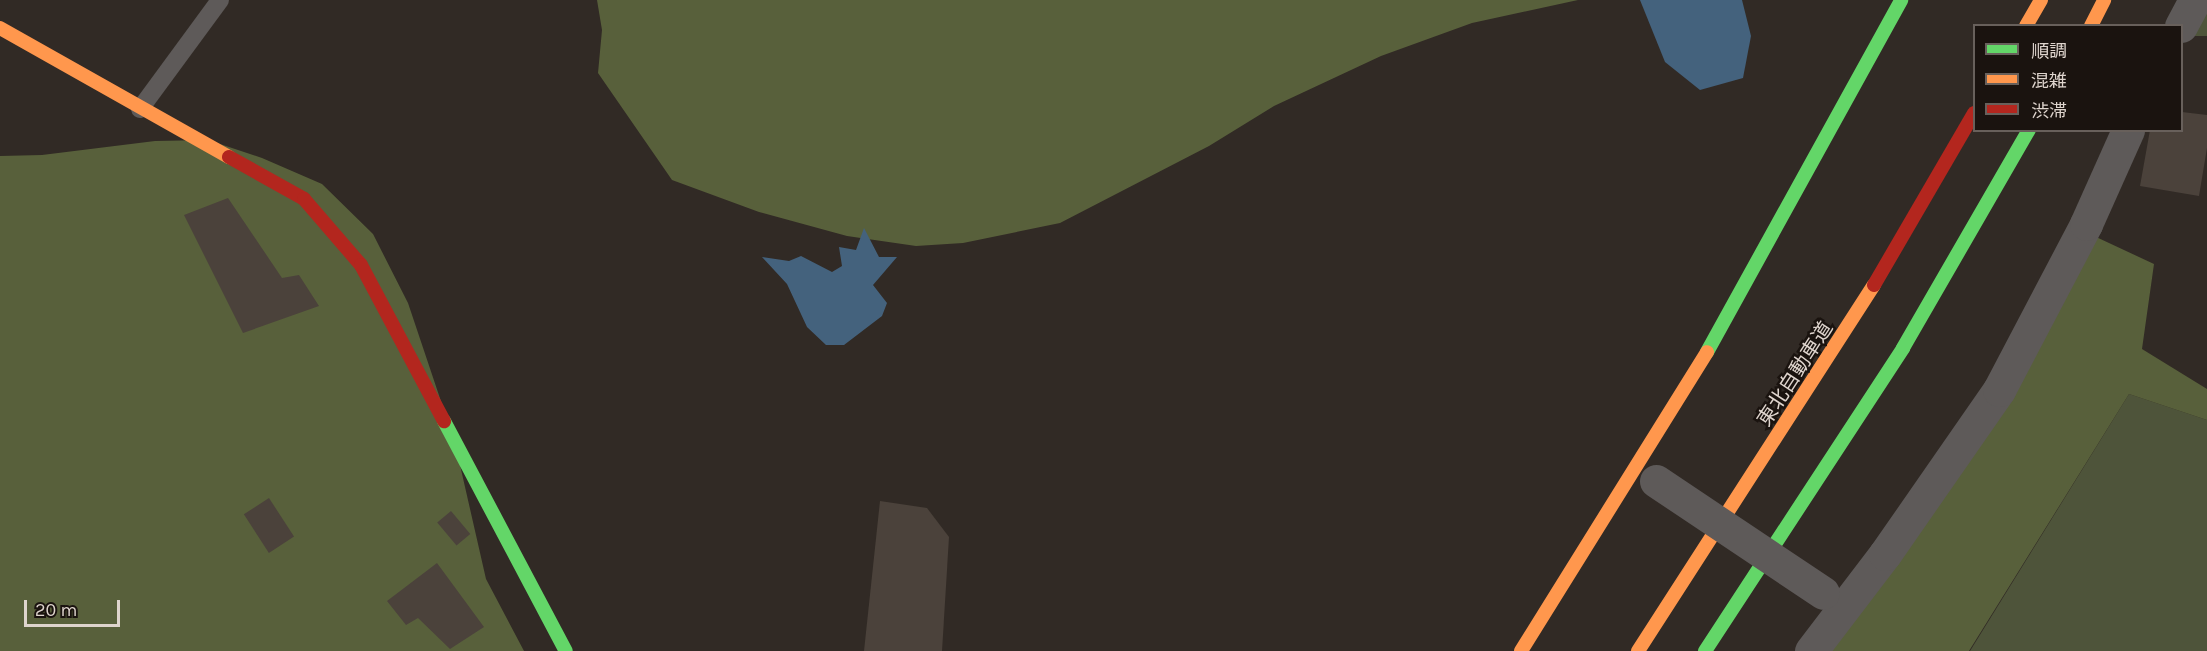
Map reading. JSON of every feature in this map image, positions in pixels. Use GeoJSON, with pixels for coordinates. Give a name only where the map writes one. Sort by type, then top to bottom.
{"type":"FeatureCollection","features":[{"type":"Feature","properties":{"kind":"main road"},"geometry":{"type":"LineString","coordinates":[[1521,651],[1643,479],[1682,397],[1901,0]]}},
{"type":"Feature","properties":{"kind":"main road"},"geometry":{"type":"LineString","coordinates":[[2027,24],[2041,0]]}},
{"type":"Feature","properties":{"kind":"main road"},"geometry":{"type":"LineString","coordinates":[[2092,24],[2104,0]]}},
{"type":"Feature","properties":{"kind":"main road"},"geometry":{"type":"LineString","coordinates":[[0,28],[140,109],[304,199],[361,265],[566,651]]}},
{"type":"Feature","properties":{"kind":"main road","name":"東北自動車道"},"geometry":{"type":"LineString","coordinates":[[1638,651],[1854,319],[1973,115]]}},
{"type":"Feature","properties":{"kind":"main road"},"geometry":{"type":"LineString","coordinates":[[1705,651],[1903,348],[2029,132]]}},
{"type":"Feature","properties":{"kind":"street"},"geometry":{"type":"LineString","coordinates":[[2182,24],[2195,0]]}},
{"type":"Feature","properties":{"kind":"street"},"geometry":{"type":"LineString","coordinates":[[1811,651],[1830,603],[1885,554],[1999,390],[2086,224],[2127,132]]}},
{"type":"Feature","properties":{"kind":"street"},"geometry":{"type":"LineString","coordinates":[[1643,479],[1830,603]]}},
{"type":"Feature","properties":{"kind":"lane"},"geometry":{"type":"LineString","coordinates":[[140,109],[220,0]]}},
{"type":"Feature","properties":{"kind":"green space"},"geometry":{"type":"Polygon","coordinates":[[[597,0],[1578,0],[1472,23],[1381,56],[1274,106],[1209,146],[1060,223],[963,243],[916,246],[847,236],[759,212],[672,180],[598,73],[602,30],[597,0]]]}},
{"type":"Feature","properties":{"kind":"green space"},"geometry":{"type":"Polygon","coordinates":[[[2207,1],[2207,36],[2189,36],[2207,1]]]}},
{"type":"Feature","properties":{"kind":"green space"},"geometry":{"type":"Polygon","coordinates":[[[208,140],[262,158],[322,184],[373,234],[408,303],[455,443],[486,579],[524,651],[0,651],[0,156],[42,155],[155,141],[208,140]]]}},
{"type":"Feature","properties":{"kind":"green space"},"geometry":{"type":"Polygon","coordinates":[[[2094,236],[2154,264],[2142,349],[2207,389],[2207,420],[2129,394],[1969,651],[1823,651],[2094,236]]]}},
{"type":"Feature","properties":{"kind":"green space"},"geometry":{"type":"Polygon","coordinates":[[[2129,394],[2207,420],[2207,651],[1970,651],[2129,394]]]}},
{"type":"Feature","properties":{"kind":"water"},"geometry":{"type":"Polygon","coordinates":[[[1640,0],[1742,0],[1751,36],[1743,78],[1700,90],[1665,62],[1640,0]]]}},
{"type":"Feature","properties":{"kind":"water"},"geometry":{"type":"Polygon","coordinates":[[[864,228],[879,257],[897,257],[873,285],[887,303],[882,316],[844,345],[826,345],[807,327],[787,284],[762,257],[789,261],[801,256],[832,272],[842,266],[839,247],[856,250],[864,228]]]}},
{"type":"Feature","properties":{"kind":"building"},"geometry":{"type":"Polygon","coordinates":[[[2183,112],[2207,115],[2207,148],[2199,196],[2140,186],[2150,132],[2183,132],[2183,112]]]}},
{"type":"Feature","properties":{"kind":"building"},"geometry":{"type":"Polygon","coordinates":[[[228,198],[282,278],[299,275],[319,306],[243,333],[184,215],[228,198]]]}},
{"type":"Feature","properties":{"kind":"building"},"geometry":{"type":"Polygon","coordinates":[[[269,498],[294,537],[269,553],[244,514],[269,498]]]}},
{"type":"Feature","properties":{"kind":"building"},"geometry":{"type":"Polygon","coordinates":[[[880,501],[927,508],[949,537],[942,651],[864,651],[880,501]]]}},
{"type":"Feature","properties":{"kind":"building"},"geometry":{"type":"Polygon","coordinates":[[[451,511],[470,534],[456,546],[437,523],[451,511]]]}},
{"type":"Feature","properties":{"kind":"building"},"geometry":{"type":"Polygon","coordinates":[[[437,563],[484,627],[450,649],[418,618],[406,625],[387,601],[437,563]]]}},
{"type":"Feature","properties":{"kind":"traffic: fast"},"geometry":{"type":"LineString","coordinates":[[1707,352],[1901,0]]}},
{"type":"Feature","properties":{"kind":"traffic: fast"},"geometry":{"type":"LineString","coordinates":[[1705,651],[1903,348],[2028,132]]}},
{"type":"Feature","properties":{"kind":"traffic: fast"},"geometry":{"type":"LineString","coordinates":[[444,421],[566,651]]}},
{"type":"Feature","properties":{"kind":"traffic: slow"},"geometry":{"type":"LineString","coordinates":[[2027,24],[2041,0]]}},
{"type":"Feature","properties":{"kind":"traffic: slow"},"geometry":{"type":"LineString","coordinates":[[2092,24],[2104,0]]}},
{"type":"Feature","properties":{"kind":"traffic: slow"},"geometry":{"type":"LineString","coordinates":[[0,28],[229,157]]}},
{"type":"Feature","properties":{"kind":"traffic: slow"},"geometry":{"type":"LineString","coordinates":[[1638,651],[1874,285]]}},
{"type":"Feature","properties":{"kind":"traffic: slow"},"geometry":{"type":"LineString","coordinates":[[1521,651],[1707,352]]}},
{"type":"Feature","properties":{"kind":"traffic: jam"},"geometry":{"type":"LineString","coordinates":[[1874,285],[1973,115]]}},
{"type":"Feature","properties":{"kind":"traffic: jam"},"geometry":{"type":"LineString","coordinates":[[229,157],[304,199],[361,265],[444,421]]}}]}
